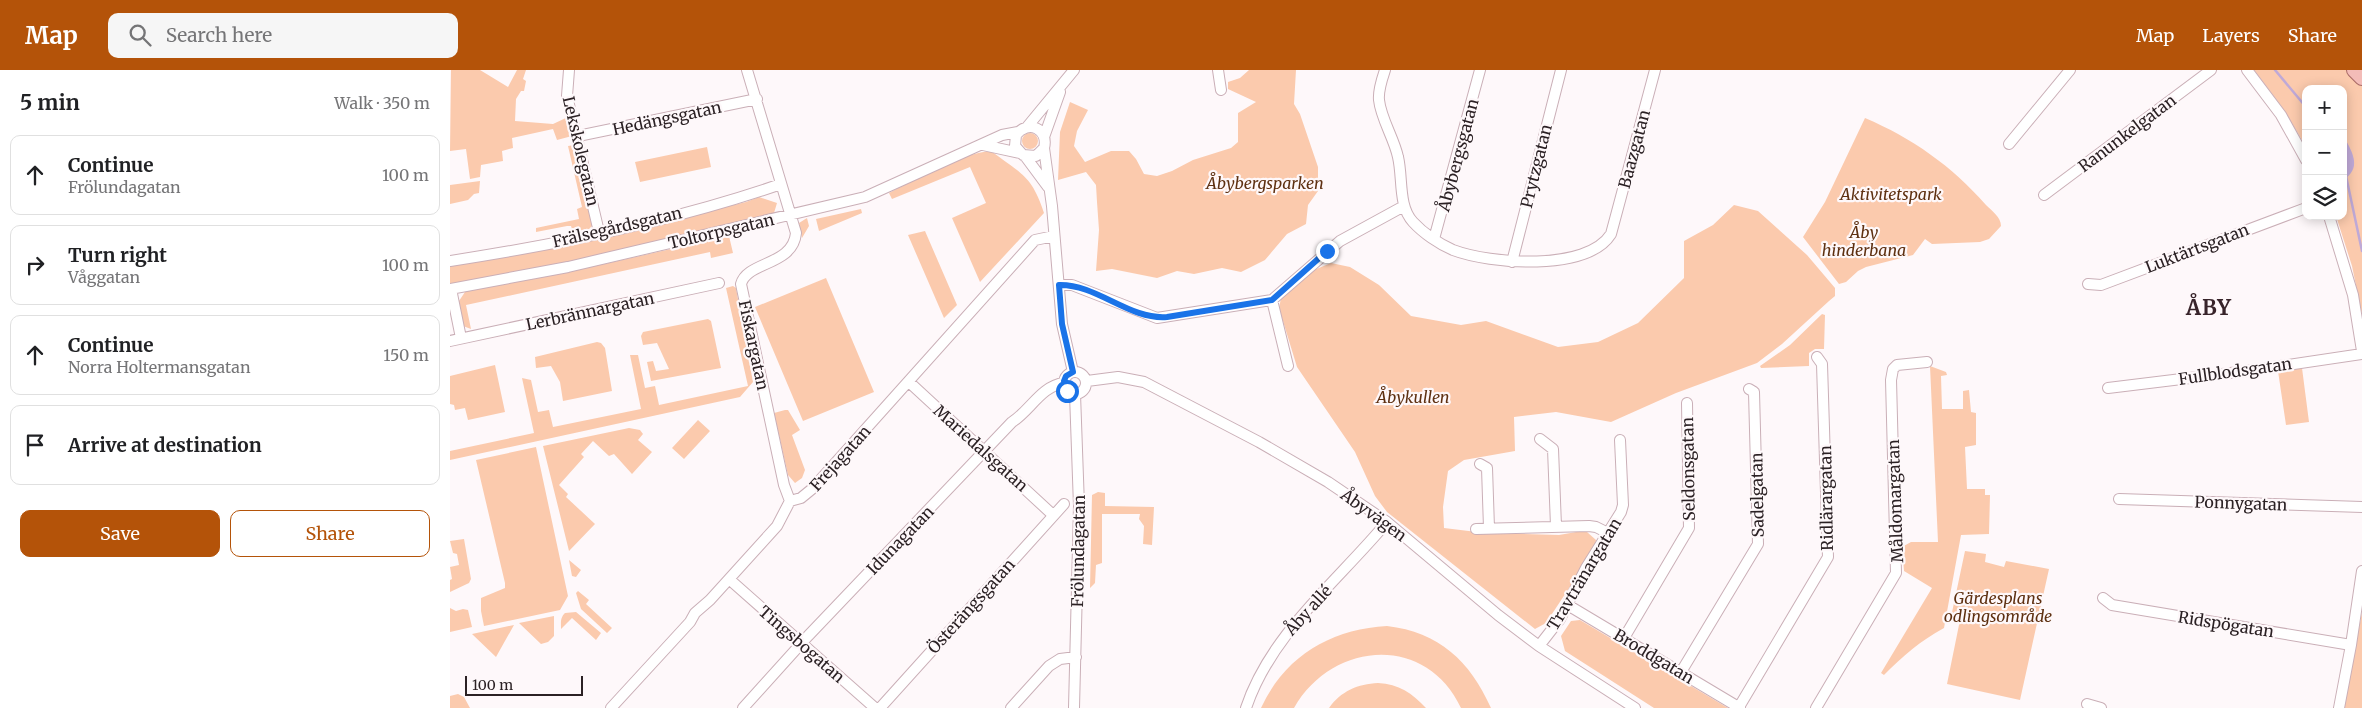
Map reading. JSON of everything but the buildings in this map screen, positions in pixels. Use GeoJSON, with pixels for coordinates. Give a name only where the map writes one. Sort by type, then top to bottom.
{"type":"FeatureCollection","features":[{"type":"Feature","properties":{"kind":"main road"},"geometry":{"type":"LineString","coordinates":[[2354,70],[2362,78]]}},
{"type":"Feature","properties":{"kind":"street","name":"Lekskolegatan"},"geometry":{"type":"LineString","coordinates":[[569,70],[567,96],[578,136],[599,232]]}},
{"type":"Feature","properties":{"kind":"street"},"geometry":{"type":"LineString","coordinates":[[747,70],[791,214]]}},
{"type":"Feature","properties":{"kind":"street"},"geometry":{"type":"LineString","coordinates":[[1050,189],[1022,155],[1015,143],[1018,132],[1027,126],[1074,70]]}},
{"type":"Feature","properties":{"kind":"street"},"geometry":{"type":"LineString","coordinates":[[1218,70],[1221,90]]}},
{"type":"Feature","properties":{"kind":"street"},"geometry":{"type":"LineString","coordinates":[[1385,70],[1379,97],[1398,157],[1404,206],[1407,215],[1434,239],[1454,250],[1512,262]]}},
{"type":"Feature","properties":{"kind":"street","name":"Åbybergsgatan"},"geometry":{"type":"LineString","coordinates":[[1434,239],[1480,70]]}},
{"type":"Feature","properties":{"kind":"street","name":"Prytzgatan"},"geometry":{"type":"LineString","coordinates":[[1512,262],[1561,70]]}},
{"type":"Feature","properties":{"kind":"street","name":"Baazgatan"},"geometry":{"type":"LineString","coordinates":[[1512,262],[1540,262],[1592,251],[1607,240],[1614,228],[1656,70]]}},
{"type":"Feature","properties":{"kind":"street"},"geometry":{"type":"LineString","coordinates":[[2010,144],[2070,70]]}},
{"type":"Feature","properties":{"kind":"street","name":"Ranunkelgatan"},"geometry":{"type":"LineString","coordinates":[[2044,195],[2211,70]]}},
{"type":"Feature","properties":{"kind":"street"},"geometry":{"type":"LineString","coordinates":[[2247,70],[2281,115],[2302,153]]}},
{"type":"Feature","properties":{"kind":"street"},"geometry":{"type":"LineString","coordinates":[[1062,86],[1044,137],[1044,148],[1050,189],[1062,324],[1073,372]]}},
{"type":"Feature","properties":{"kind":"street","name":"Hedängsgatan"},"geometry":{"type":"LineString","coordinates":[[578,136],[757,99]]}},
{"type":"Feature","properties":{"kind":"street"},"geometry":{"type":"LineString","coordinates":[[1027,126],[1038,128],[1044,137]]}},
{"type":"Feature","properties":{"kind":"street","name":"Toltorpsgatan"},"geometry":{"type":"LineString","coordinates":[[450,289],[568,267],[865,196],[1002,135],[1018,132]]}},
{"type":"Feature","properties":{"kind":"street"},"geometry":{"type":"LineString","coordinates":[[983,145],[1022,155],[1036,156],[1044,148]]}},
{"type":"Feature","properties":{"kind":"street","name":"Frälsegårdsgatan"},"geometry":{"type":"LineString","coordinates":[[450,261],[599,232],[738,199],[781,184]]}},
{"type":"Feature","properties":{"kind":"street"},"geometry":{"type":"LineString","coordinates":[[1059,285],[1072,285],[1157,318],[1272,300],[1340,241],[1404,206]]}},
{"type":"Feature","properties":{"kind":"street","name":"Luktärtsgatan"},"geometry":{"type":"LineString","coordinates":[[2088,284],[2101,285],[2302,210]]}},
{"type":"Feature","properties":{"kind":"street","name":"Fiskargatan"},"geometry":{"type":"LineString","coordinates":[[790,501],[784,485],[741,284],[748,275],[783,255],[792,246],[796,233],[791,214]]}},
{"type":"Feature","properties":{"kind":"street"},"geometry":{"type":"LineString","coordinates":[[2330,220],[2353,295],[2362,352]]}},
{"type":"Feature","properties":{"kind":"street","name":"Frejagatan"},"geometry":{"type":"LineString","coordinates":[[790,501],[807,494],[1035,240],[1054,236]]}},
{"type":"Feature","properties":{"kind":"street","name":"Lerbrännargatan"},"geometry":{"type":"LineString","coordinates":[[450,341],[719,283]]}},
{"type":"Feature","properties":{"kind":"street"},"geometry":{"type":"LineString","coordinates":[[450,289],[461,338]]}},
{"type":"Feature","properties":{"kind":"street"},"geometry":{"type":"LineString","coordinates":[[1272,300],[1288,366]]}},
{"type":"Feature","properties":{"kind":"street","name":"Fullblodsgatan"},"geometry":{"type":"LineString","coordinates":[[2108,388],[2246,371],[2362,352]]}},
{"type":"Feature","properties":{"kind":"street","name":"Ridlärargatan"},"geometry":{"type":"LineString","coordinates":[[1740,708],[1828,557],[1822,364],[1817,357]]}},
{"type":"Feature","properties":{"kind":"street","name":"Måldomargatan"},"geometry":{"type":"LineString","coordinates":[[1816,708],[1896,573],[1891,380],[1893,369],[1897,365],[1927,362]]}},
{"type":"Feature","properties":{"kind":"street"},"geometry":{"type":"LineString","coordinates":[[1073,372],[1082,374],[1087,381],[1084,391],[1075,394],[1067,391],[1064,384],[1066,376],[1073,372]]}},
{"type":"Feature","properties":{"kind":"street","name":"Åbyvägen"},"geometry":{"type":"LineString","coordinates":[[1087,381],[1118,377],[1134,378],[1144,382],[1314,473],[1386,522],[1539,646],[1635,708]]}},
{"type":"Feature","properties":{"kind":"street","name":"Mariedalsgatan"},"geometry":{"type":"LineString","coordinates":[[909,382],[1053,515]]}},
{"type":"Feature","properties":{"kind":"street","name":"Idunagatan"},"geometry":{"type":"LineString","coordinates":[[743,708],[802,643],[1012,422],[1052,386],[1064,384]]}},
{"type":"Feature","properties":{"kind":"street","name":"Sadelgatan"},"geometry":{"type":"LineString","coordinates":[[1681,672],[1758,544],[1754,392],[1749,388]]}},
{"type":"Feature","properties":{"kind":"street","name":"Frölundagatan"},"geometry":{"type":"LineString","coordinates":[[1074,708],[1079,506],[1075,394]]}},
{"type":"Feature","properties":{"kind":"street","name":"Seldonsgatan"},"geometry":{"type":"LineString","coordinates":[[1624,638],[1690,528],[1687,403]]}},
{"type":"Feature","properties":{"kind":"street"},"geometry":{"type":"LineString","coordinates":[[1540,438],[1553,449],[1556,526]]}},
{"type":"Feature","properties":{"kind":"street","name":"Travtränargatan"},"geometry":{"type":"LineString","coordinates":[[1539,646],[1569,604],[1573,592],[1623,505],[1620,440]]}},
{"type":"Feature","properties":{"kind":"street"},"geometry":{"type":"LineString","coordinates":[[1480,464],[1487,468],[1489,528]]}},
{"type":"Feature","properties":{"kind":"street","name":"Ponnygatan"},"geometry":{"type":"LineString","coordinates":[[2119,499],[2362,507]]}},
{"type":"Feature","properties":{"kind":"street"},"geometry":{"type":"LineString","coordinates":[[611,708],[690,622],[695,613],[777,526],[790,501]]}},
{"type":"Feature","properties":{"kind":"street","name":"Österängsgatan"},"geometry":{"type":"LineString","coordinates":[[880,708],[1064,504]]}},
{"type":"Feature","properties":{"kind":"street","name":"Åby allé"},"geometry":{"type":"LineString","coordinates":[[1246,708],[1262,671],[1287,634],[1386,522]]}},
{"type":"Feature","properties":{"kind":"street"},"geometry":{"type":"LineString","coordinates":[[1476,529],[1596,526],[1608,533]]}},
{"type":"Feature","properties":{"kind":"street"},"geometry":{"type":"LineString","coordinates":[[2339,708],[2362,571]]}},
{"type":"Feature","properties":{"kind":"street","name":"Tingsbogatan"},"geometry":{"type":"LineString","coordinates":[[729,579],[875,708]]}},
{"type":"Feature","properties":{"kind":"street","name":"Ridspögatan"},"geometry":{"type":"LineString","coordinates":[[2102,598],[2112,605],[2351,645]]}},
{"type":"Feature","properties":{"kind":"street","name":"Broddgatan"},"geometry":{"type":"LineString","coordinates":[[1569,604],[1571,607],[1740,708]]}},
{"type":"Feature","properties":{"kind":"street"},"geometry":{"type":"LineString","coordinates":[[1011,708],[1049,666],[1060,659],[1076,657]]}},
{"type":"Feature","properties":{"kind":"street"},"geometry":{"type":"LineString","coordinates":[[2087,704],[2101,708]]}},
{"type":"Feature","properties":{"kind":"green space"},"geometry":{"type":"Polygon","coordinates":[[[451,70],[480,70],[508,87],[517,70],[526,70],[523,79],[526,81],[524,91],[521,91],[516,99],[515,121],[553,124],[568,117],[572,136],[557,140],[553,129],[512,138],[513,148],[502,151],[503,161],[481,165],[480,177],[470,179],[466,149],[450,151],[451,70]]]}},
{"type":"Feature","properties":{"kind":"green space","name":"Åbybergsparken"},"geometry":{"type":"Polygon","coordinates":[[[1249,70],[1296,70],[1294,104],[1300,114],[1318,167],[1318,191],[1308,205],[1306,224],[1287,234],[1265,260],[1241,272],[1222,268],[1194,274],[1177,271],[1157,278],[1112,269],[1096,271],[1099,230],[1096,185],[1086,172],[1058,180],[1060,132],[1070,102],[1088,110],[1077,131],[1074,146],[1085,162],[1111,151],[1129,151],[1144,174],[1157,176],[1172,171],[1193,160],[1231,148],[1238,142],[1238,113],[1256,102],[1228,89],[1228,82],[1240,78],[1249,70]]]}},
{"type":"Feature","properties":{"kind":"green space"},"geometry":{"type":"Polygon","coordinates":[[[2254,70],[2362,70],[2362,315],[2352,266],[2337,220],[2347,220],[2347,85],[2302,85],[2302,140],[2284,110],[2254,70]]]}},
{"type":"Feature","properties":{"kind":"green space","name":"Aktivitetspark"},"geometry":{"type":"Polygon","coordinates":[[[1865,118],[1899,135],[1930,154],[1959,178],[1996,214],[2001,226],[1989,239],[1980,242],[1932,244],[1925,239],[1913,255],[1866,267],[1858,271],[1846,282],[1839,284],[1803,237],[1825,202],[1865,118]]]}},
{"type":"Feature","properties":{"kind":"green space"},"geometry":{"type":"Polygon","coordinates":[[[1030,133],[1038,141],[1030,149],[1022,141],[1030,133]]]}},
{"type":"Feature","properties":{"kind":"green space"},"geometry":{"type":"Polygon","coordinates":[[[575,145],[592,226],[589,229],[573,232],[571,226],[567,226],[536,232],[536,228],[579,219],[577,209],[582,207],[568,146],[575,145]]]}},
{"type":"Feature","properties":{"kind":"green space"},"geometry":{"type":"Polygon","coordinates":[[[707,147],[711,167],[640,182],[635,162],[707,147]]]}},
{"type":"Feature","properties":{"kind":"green space"},"geometry":{"type":"Polygon","coordinates":[[[991,151],[1030,182],[1044,213],[980,282],[952,218],[986,203],[970,167],[892,199],[889,193],[952,162],[978,153],[991,151]]]}},
{"type":"Feature","properties":{"kind":"green space"},"geometry":{"type":"Polygon","coordinates":[[[480,181],[479,193],[474,194],[468,200],[450,204],[450,185],[480,181]]]}},
{"type":"Feature","properties":{"kind":"green space"},"geometry":{"type":"Polygon","coordinates":[[[759,197],[777,203],[774,213],[613,253],[532,270],[450,284],[450,265],[572,245],[746,202],[759,197]]]}},
{"type":"Feature","properties":{"kind":"green space","name":"Åbykullen"},"geometry":{"type":"Polygon","coordinates":[[[1734,205],[1758,211],[1807,255],[1835,288],[1835,296],[1782,344],[1757,363],[1676,393],[1611,422],[1556,412],[1514,417],[1515,451],[1464,460],[1448,471],[1443,507],[1444,528],[1485,533],[1559,535],[1582,531],[1587,532],[1596,540],[1595,547],[1589,558],[1546,623],[1535,629],[1387,512],[1375,496],[1355,452],[1297,367],[1279,308],[1281,298],[1314,270],[1331,263],[1350,267],[1379,285],[1411,316],[1461,325],[1486,321],[1558,347],[1598,342],[1638,323],[1684,278],[1684,241],[1713,225],[1734,205]]]}},
{"type":"Feature","properties":{"kind":"green space"},"geometry":{"type":"Polygon","coordinates":[[[861,209],[862,213],[819,231],[816,219],[861,209]]]}},
{"type":"Feature","properties":{"kind":"green space"},"geometry":{"type":"Polygon","coordinates":[[[807,218],[809,226],[802,238],[799,223],[807,218]]]}},
{"type":"Feature","properties":{"kind":"green space"},"geometry":{"type":"Polygon","coordinates":[[[925,231],[957,305],[944,318],[908,235],[925,231]]]}},
{"type":"Feature","properties":{"kind":"green space"},"geometry":{"type":"Polygon","coordinates":[[[729,236],[733,253],[711,258],[710,252],[466,305],[471,329],[463,326],[459,301],[465,292],[471,289],[595,266],[729,236]]]}},
{"type":"Feature","properties":{"kind":"green space"},"geometry":{"type":"Polygon","coordinates":[[[826,278],[874,392],[803,421],[755,307],[826,278]]]}},
{"type":"Feature","properties":{"kind":"green space"},"geometry":{"type":"Polygon","coordinates":[[[733,286],[736,288],[753,382],[740,397],[450,460],[450,451],[534,433],[522,378],[531,380],[538,412],[549,410],[553,427],[641,409],[630,355],[638,355],[645,388],[655,386],[659,405],[748,386],[726,288],[733,286]]]}},
{"type":"Feature","properties":{"kind":"green space"},"geometry":{"type":"Polygon","coordinates":[[[1822,314],[1825,315],[1824,349],[1815,349],[1809,353],[1809,366],[1761,368],[1760,366],[1790,345],[1822,314]]]}},
{"type":"Feature","properties":{"kind":"green space"},"geometry":{"type":"Polygon","coordinates":[[[708,319],[711,321],[721,368],[651,381],[647,362],[653,361],[656,371],[669,369],[657,343],[643,345],[641,336],[643,332],[708,319]]]}},
{"type":"Feature","properties":{"kind":"green space"},"geometry":{"type":"Polygon","coordinates":[[[597,342],[601,343],[605,348],[612,391],[563,401],[560,382],[551,366],[536,368],[535,357],[597,342]]]}},
{"type":"Feature","properties":{"kind":"green space"},"geometry":{"type":"Polygon","coordinates":[[[495,365],[505,412],[468,420],[465,408],[455,410],[454,405],[450,404],[450,376],[495,365]]]}},
{"type":"Feature","properties":{"kind":"green space"},"geometry":{"type":"Polygon","coordinates":[[[1930,366],[1946,372],[1947,375],[1941,376],[1942,409],[1963,409],[1963,391],[1969,390],[1971,412],[1976,413],[1976,445],[1965,447],[1967,489],[1985,489],[1985,495],[1990,495],[1989,534],[1961,535],[1944,628],[1912,649],[1884,675],[1881,673],[1932,588],[1904,571],[1902,547],[1911,542],[1938,542],[1930,366]]]}},
{"type":"Feature","properties":{"kind":"green space"},"geometry":{"type":"Polygon","coordinates":[[[2302,368],[2309,422],[2286,425],[2278,371],[2302,368]]]}},
{"type":"Feature","properties":{"kind":"green space"},"geometry":{"type":"Polygon","coordinates":[[[788,410],[800,430],[792,435],[805,470],[802,478],[795,483],[788,475],[774,413],[788,410]]]}},
{"type":"Feature","properties":{"kind":"green space"},"geometry":{"type":"Polygon","coordinates":[[[698,420],[710,431],[684,459],[672,448],[698,420]]]}},
{"type":"Feature","properties":{"kind":"green space"},"geometry":{"type":"Polygon","coordinates":[[[629,428],[640,430],[643,434],[638,440],[652,452],[632,474],[614,454],[609,456],[593,441],[581,454],[584,457],[559,485],[568,494],[566,497],[595,524],[569,551],[543,446],[629,428]]]}},
{"type":"Feature","properties":{"kind":"green space"},"geometry":{"type":"Polygon","coordinates":[[[536,447],[568,596],[560,610],[484,626],[481,598],[505,588],[505,583],[476,460],[536,447]]]}},
{"type":"Feature","properties":{"kind":"green space"},"geometry":{"type":"Polygon","coordinates":[[[1098,492],[1105,493],[1105,506],[1154,507],[1152,545],[1143,544],[1144,526],[1139,519],[1140,514],[1102,514],[1102,563],[1096,565],[1095,583],[1090,588],[1092,495],[1098,492]]]}},
{"type":"Feature","properties":{"kind":"green space"},"geometry":{"type":"Polygon","coordinates":[[[464,539],[471,579],[469,583],[450,592],[450,580],[452,579],[450,567],[459,565],[457,554],[453,553],[450,541],[464,539]]]}},
{"type":"Feature","properties":{"kind":"green space","name":"Gärdesplans odlingsområde"},"geometry":{"type":"Polygon","coordinates":[[[1965,551],[1986,554],[1985,562],[2004,567],[2006,561],[2049,569],[2020,700],[1947,684],[1960,620],[1951,617],[1965,551]]]}},
{"type":"Feature","properties":{"kind":"green space"},"geometry":{"type":"Polygon","coordinates":[[[569,560],[581,570],[576,577],[572,576],[569,560]]]}},
{"type":"Feature","properties":{"kind":"green space"},"geometry":{"type":"Polygon","coordinates":[[[578,591],[589,600],[586,604],[612,628],[607,633],[581,609],[576,593],[578,591]]]}},
{"type":"Feature","properties":{"kind":"green space"},"geometry":{"type":"Polygon","coordinates":[[[450,608],[456,611],[468,610],[472,627],[450,632],[450,608]]]}},
{"type":"Feature","properties":{"kind":"green space"},"geometry":{"type":"Polygon","coordinates":[[[576,612],[601,633],[596,640],[572,618],[561,629],[562,618],[565,613],[576,612]]]}},
{"type":"Feature","properties":{"kind":"green space"},"geometry":{"type":"Polygon","coordinates":[[[2362,612],[2362,708],[2344,708],[2362,612]]]}},
{"type":"Feature","properties":{"kind":"green space"},"geometry":{"type":"Polygon","coordinates":[[[554,616],[554,636],[548,642],[541,644],[519,623],[554,616]]]}},
{"type":"Feature","properties":{"kind":"green space"},"geometry":{"type":"Polygon","coordinates":[[[1580,620],[1728,708],[1654,708],[1565,651],[1561,636],[1571,621],[1580,620]]]}},
{"type":"Feature","properties":{"kind":"green space"},"geometry":{"type":"Polygon","coordinates":[[[514,625],[496,657],[472,634],[514,625]]]}},
{"type":"Feature","properties":{"kind":"green space"},"geometry":{"type":"Polygon","coordinates":[[[1387,626],[1406,629],[1422,635],[1437,642],[1451,652],[1473,676],[1491,708],[1461,708],[1445,684],[1425,667],[1403,657],[1379,655],[1354,659],[1331,669],[1311,686],[1294,708],[1261,708],[1283,674],[1312,649],[1347,633],[1366,628],[1387,626]]]}},
{"type":"Feature","properties":{"kind":"green space"},"geometry":{"type":"Polygon","coordinates":[[[1378,683],[1392,685],[1405,690],[1426,708],[1329,708],[1339,697],[1350,690],[1378,683]]]}},
{"type":"Feature","properties":{"kind":"green space"},"geometry":{"type":"Polygon","coordinates":[[[458,694],[464,697],[470,708],[450,708],[450,696],[458,694]]]}},
{"type":"Feature","properties":{"kind":"shaded area"},"geometry":{"type":"Polygon","coordinates":[[[2347,143],[2352,152],[2354,163],[2351,173],[2347,177],[2347,143]]]}},
{"type":"Feature","properties":{"kind":"waterway"},"geometry":{"type":"LineString","coordinates":[[2275,70],[2302,102]]}},
{"type":"Feature","properties":{"kind":"waterway"},"geometry":{"type":"LineString","coordinates":[[2347,181],[2362,251]]}},
{"type":"Feature","properties":{"kind":"district","name":"ÅBY"},"geometry":{"type":"Point","coordinates":[2209,307]}},
{"type":"Feature","properties":{"kind":"route"},"geometry":{"type":"LineString","coordinates":[[1067,391],[1064,381],[1066,376],[1073,372],[1062,324],[1059,285],[1072,285],[1084,289],[1157,318],[1167,317],[1272,300],[1327,251]]}},
{"type":"Feature","properties":{"kind":"park label","name":"Åby hinderbana"},"geometry":{"type":"Point","coordinates":[1864,241]}}]}
